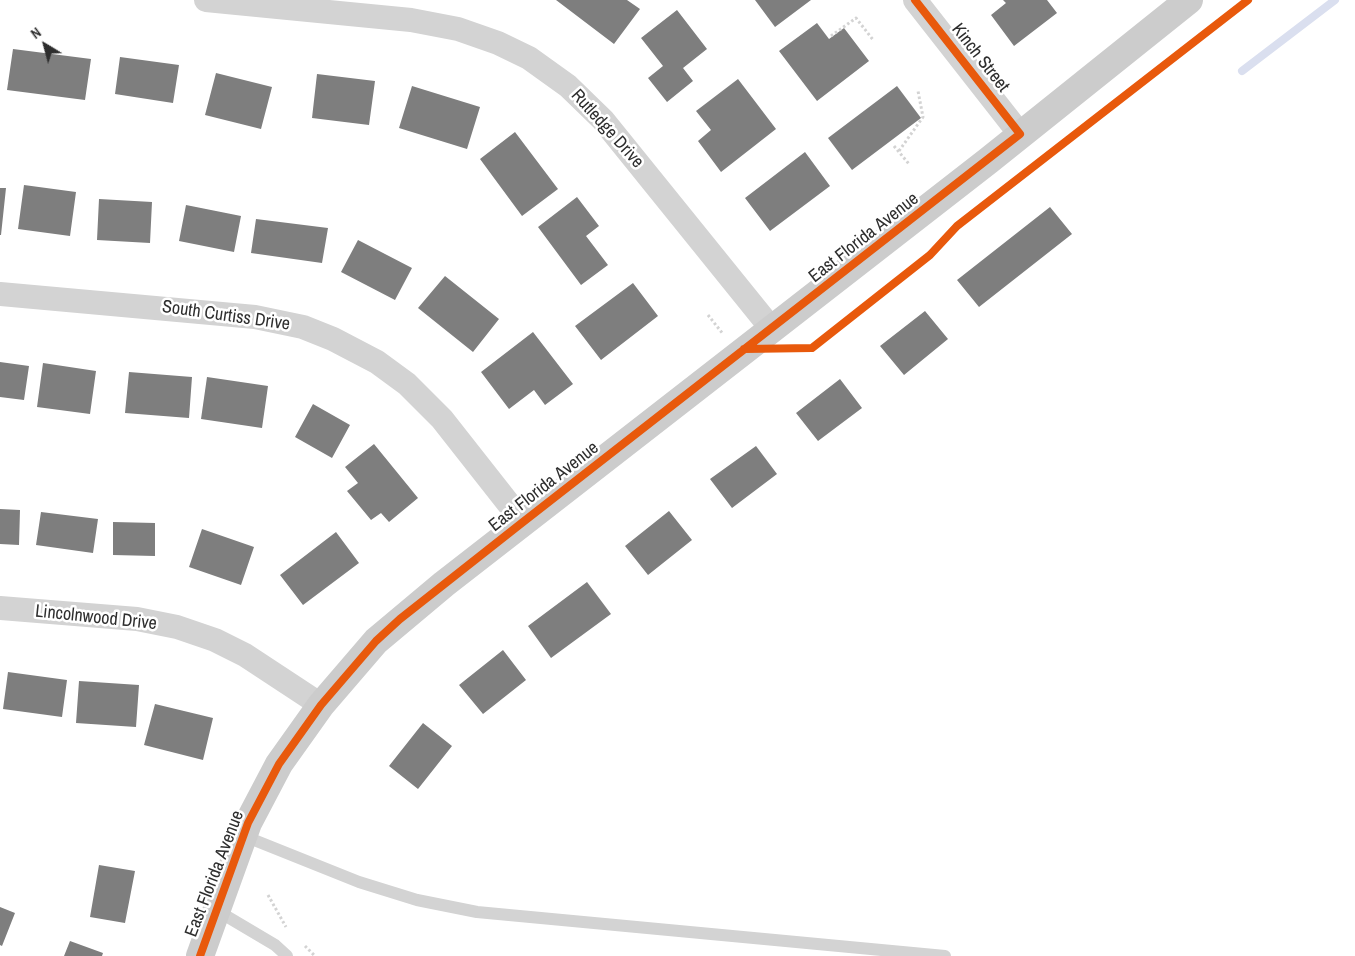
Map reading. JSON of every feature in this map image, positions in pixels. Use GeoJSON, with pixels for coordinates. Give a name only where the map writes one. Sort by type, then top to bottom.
{"type":"FeatureCollection","features":[{"type":"Feature","properties":{"kind":"street","name":"Rutledge Drive"},"geometry":{"type":"LineString","coordinates":[[206,0],[411,20],[458,29],[498,43],[529,58],[568,86],[603,120],[771,328]]}},
{"type":"Feature","properties":{"kind":"street","name":"Kinch Street"},"geometry":{"type":"LineString","coordinates":[[915,0],[1020,134]]}},
{"type":"Feature","properties":{"kind":"street","name":"East Florida Avenue"},"geometry":{"type":"LineString","coordinates":[[200,956],[244,836],[279,764],[321,705],[376,641],[400,619],[523,522],[1189,0]]}},
{"type":"Feature","properties":{"kind":"street","name":"South Curtiss Drive"},"geometry":{"type":"LineString","coordinates":[[0,294],[255,317],[303,327],[333,339],[377,362],[407,384],[442,419],[523,522]]}},
{"type":"Feature","properties":{"kind":"street","name":"Lincolnwood Drive"},"geometry":{"type":"LineString","coordinates":[[0,608],[137,619],[177,627],[215,640],[245,655],[321,705]]}},
{"type":"Feature","properties":{"kind":"lane"},"geometry":{"type":"LineString","coordinates":[[244,836],[359,882],[417,900],[477,912],[944,956]]}},
{"type":"Feature","properties":{"kind":"lane"},"geometry":{"type":"LineString","coordinates":[[216,910],[276,945],[287,956]]}},
{"type":"Feature","properties":{"kind":"path"},"geometry":{"type":"LineString","coordinates":[[831,36],[856,18],[874,41]]}},
{"type":"Feature","properties":{"kind":"path"},"geometry":{"type":"LineString","coordinates":[[899,151],[923,117],[918,91]]}},
{"type":"Feature","properties":{"kind":"path"},"geometry":{"type":"LineString","coordinates":[[894,146],[909,164]]}},
{"type":"Feature","properties":{"kind":"path"},"geometry":{"type":"LineString","coordinates":[[268,895],[284,925],[290,931]]}},
{"type":"Feature","properties":{"kind":"path"},"geometry":{"type":"LineString","coordinates":[[301,943],[315,956]]}},
{"type":"Feature","properties":{"kind":"building"},"geometry":{"type":"Polygon","coordinates":[[[556,0],[627,0],[640,9],[614,44],[556,0]]]}},
{"type":"Feature","properties":{"kind":"building"},"geometry":{"type":"Polygon","coordinates":[[[755,0],[811,0],[775,27],[755,0]]]}},
{"type":"Feature","properties":{"kind":"building"},"geometry":{"type":"Polygon","coordinates":[[[1003,0],[1047,0],[1057,13],[1014,46],[991,15],[1006,3],[1003,0]]]}},
{"type":"Feature","properties":{"kind":"building"},"geometry":{"type":"Polygon","coordinates":[[[677,10],[707,49],[683,68],[693,81],[667,102],[648,78],[663,66],[641,38],[677,10]]]}},
{"type":"Feature","properties":{"kind":"building"},"geometry":{"type":"Polygon","coordinates":[[[817,23],[829,39],[844,28],[869,61],[817,101],[779,51],[817,23]]]}},
{"type":"Feature","properties":{"kind":"building"},"geometry":{"type":"Polygon","coordinates":[[[13,49],[91,59],[85,100],[7,90],[13,49]]]}},
{"type":"Feature","properties":{"kind":"building"},"geometry":{"type":"Polygon","coordinates":[[[120,57],[179,65],[173,103],[115,94],[120,57]]]}},
{"type":"Feature","properties":{"kind":"building"},"geometry":{"type":"Polygon","coordinates":[[[216,73],[272,87],[261,129],[205,115],[216,73]]]}},
{"type":"Feature","properties":{"kind":"building"},"geometry":{"type":"Polygon","coordinates":[[[317,74],[375,81],[369,125],[312,118],[317,74]]]}},
{"type":"Feature","properties":{"kind":"building"},"geometry":{"type":"Polygon","coordinates":[[[738,79],[776,129],[721,172],[698,141],[711,130],[696,111],[738,79]]]}},
{"type":"Feature","properties":{"kind":"building"},"geometry":{"type":"Polygon","coordinates":[[[412,86],[480,107],[467,149],[399,128],[412,86]]]}},
{"type":"Feature","properties":{"kind":"building"},"geometry":{"type":"Polygon","coordinates":[[[897,86],[921,118],[852,170],[828,138],[897,86]]]}},
{"type":"Feature","properties":{"kind":"building"},"geometry":{"type":"Polygon","coordinates":[[[515,132],[558,189],[522,216],[480,159],[515,132]]]}},
{"type":"Feature","properties":{"kind":"building"},"geometry":{"type":"Polygon","coordinates":[[[805,152],[830,186],[770,231],[745,198],[805,152]]]}},
{"type":"Feature","properties":{"kind":"building"},"geometry":{"type":"Polygon","coordinates":[[[24,185],[76,192],[70,236],[18,229],[24,185]]]}},
{"type":"Feature","properties":{"kind":"building"},"geometry":{"type":"Polygon","coordinates":[[[0,188],[6,188],[1,235],[0,235],[0,188]]]}},
{"type":"Feature","properties":{"kind":"building"},"geometry":{"type":"Polygon","coordinates":[[[577,197],[599,226],[586,236],[608,265],[581,285],[538,227],[577,197]]]}},
{"type":"Feature","properties":{"kind":"building"},"geometry":{"type":"Polygon","coordinates":[[[99,199],[152,202],[150,243],[97,240],[99,199]]]}},
{"type":"Feature","properties":{"kind":"building"},"geometry":{"type":"Polygon","coordinates":[[[186,205],[241,216],[234,252],[179,241],[186,205]]]}},
{"type":"Feature","properties":{"kind":"building"},"geometry":{"type":"Polygon","coordinates":[[[1050,207],[1072,234],[979,307],[957,280],[1050,207]]]}},
{"type":"Feature","properties":{"kind":"building"},"geometry":{"type":"Polygon","coordinates":[[[256,219],[328,228],[322,263],[251,253],[256,219]]]}},
{"type":"Feature","properties":{"kind":"building"},"geometry":{"type":"Polygon","coordinates":[[[358,240],[412,268],[395,300],[341,272],[358,240]]]}},
{"type":"Feature","properties":{"kind":"building"},"geometry":{"type":"Polygon","coordinates":[[[445,276],[499,319],[473,352],[418,308],[445,276]]]}},
{"type":"Feature","properties":{"kind":"building"},"geometry":{"type":"Polygon","coordinates":[[[633,283],[658,316],[601,360],[575,326],[633,283]]]}},
{"type":"Feature","properties":{"kind":"building"},"geometry":{"type":"Polygon","coordinates":[[[925,311],[948,339],[904,375],[880,346],[925,311]]]}},
{"type":"Feature","properties":{"kind":"building"},"geometry":{"type":"Polygon","coordinates":[[[533,332],[573,384],[545,405],[534,390],[509,409],[481,372],[533,332]]]}},
{"type":"Feature","properties":{"kind":"building"},"geometry":{"type":"Polygon","coordinates":[[[0,362],[29,366],[24,400],[0,397],[0,362]]]}},
{"type":"Feature","properties":{"kind":"building"},"geometry":{"type":"Polygon","coordinates":[[[43,363],[96,371],[90,414],[37,407],[43,363]]]}},
{"type":"Feature","properties":{"kind":"building"},"geometry":{"type":"Polygon","coordinates":[[[129,372],[192,377],[189,418],[125,413],[129,372]]]}},
{"type":"Feature","properties":{"kind":"building"},"geometry":{"type":"Polygon","coordinates":[[[207,377],[268,386],[262,428],[201,419],[207,377]]]}},
{"type":"Feature","properties":{"kind":"building"},"geometry":{"type":"Polygon","coordinates":[[[840,379],[862,408],[818,441],[796,413],[840,379]]]}},
{"type":"Feature","properties":{"kind":"building"},"geometry":{"type":"Polygon","coordinates":[[[313,404],[350,425],[332,458],[295,437],[313,404]]]}},
{"type":"Feature","properties":{"kind":"building"},"geometry":{"type":"Polygon","coordinates":[[[374,444],[418,498],[389,522],[381,513],[371,520],[347,491],[358,483],[345,467],[374,444]]]}},
{"type":"Feature","properties":{"kind":"building"},"geometry":{"type":"Polygon","coordinates":[[[756,446],[777,474],[732,508],[710,479],[756,446]]]}},
{"type":"Feature","properties":{"kind":"building"},"geometry":{"type":"Polygon","coordinates":[[[0,509],[20,510],[19,545],[0,544],[0,509]]]}},
{"type":"Feature","properties":{"kind":"building"},"geometry":{"type":"Polygon","coordinates":[[[669,511],[692,540],[648,575],[625,546],[669,511]]]}},
{"type":"Feature","properties":{"kind":"building"},"geometry":{"type":"Polygon","coordinates":[[[41,512],[98,519],[93,553],[36,545],[41,512]]]}},
{"type":"Feature","properties":{"kind":"building"},"geometry":{"type":"Polygon","coordinates":[[[113,522],[155,523],[155,556],[113,555],[113,522]]]}},
{"type":"Feature","properties":{"kind":"building"},"geometry":{"type":"Polygon","coordinates":[[[202,529],[254,547],[241,585],[189,567],[202,529]]]}},
{"type":"Feature","properties":{"kind":"building"},"geometry":{"type":"Polygon","coordinates":[[[336,532],[359,563],[303,605],[280,575],[336,532]]]}},
{"type":"Feature","properties":{"kind":"building"},"geometry":{"type":"Polygon","coordinates":[[[587,582],[611,614],[551,658],[528,626],[587,582]]]}},
{"type":"Feature","properties":{"kind":"building"},"geometry":{"type":"Polygon","coordinates":[[[503,650],[526,680],[483,714],[459,685],[503,650]]]}},
{"type":"Feature","properties":{"kind":"building"},"geometry":{"type":"Polygon","coordinates":[[[8,672],[67,680],[62,717],[3,709],[8,672]]]}},
{"type":"Feature","properties":{"kind":"building"},"geometry":{"type":"Polygon","coordinates":[[[79,681],[139,685],[136,727],[76,723],[79,681]]]}},
{"type":"Feature","properties":{"kind":"building"},"geometry":{"type":"Polygon","coordinates":[[[155,704],[213,718],[203,760],[144,745],[155,704]]]}},
{"type":"Feature","properties":{"kind":"building"},"geometry":{"type":"Polygon","coordinates":[[[423,723],[452,746],[418,789],[389,766],[423,723]]]}},
{"type":"Feature","properties":{"kind":"building"},"geometry":{"type":"Polygon","coordinates":[[[99,865],[135,871],[125,923],[90,917],[99,865]]]}},
{"type":"Feature","properties":{"kind":"building"},"geometry":{"type":"Polygon","coordinates":[[[0,907],[15,913],[2,946],[0,945],[0,907]]]}},
{"type":"Feature","properties":{"kind":"building"},"geometry":{"type":"Polygon","coordinates":[[[70,941],[103,953],[102,956],[64,956],[70,941]]]}},
{"type":"Feature","properties":{"kind":"waterway"},"geometry":{"type":"LineString","coordinates":[[1242,71],[1335,0]]}},
{"type":"Feature","properties":{"kind":"cycle path"},"geometry":{"type":"LineString","coordinates":[[200,956],[248,823],[279,764],[321,705],[376,641],[400,619],[523,522],[1020,134],[915,0]]}},
{"type":"Feature","properties":{"kind":"cycle path"},"geometry":{"type":"LineString","coordinates":[[744,349],[812,348],[930,255],[957,226],[1248,0]]}}]}
